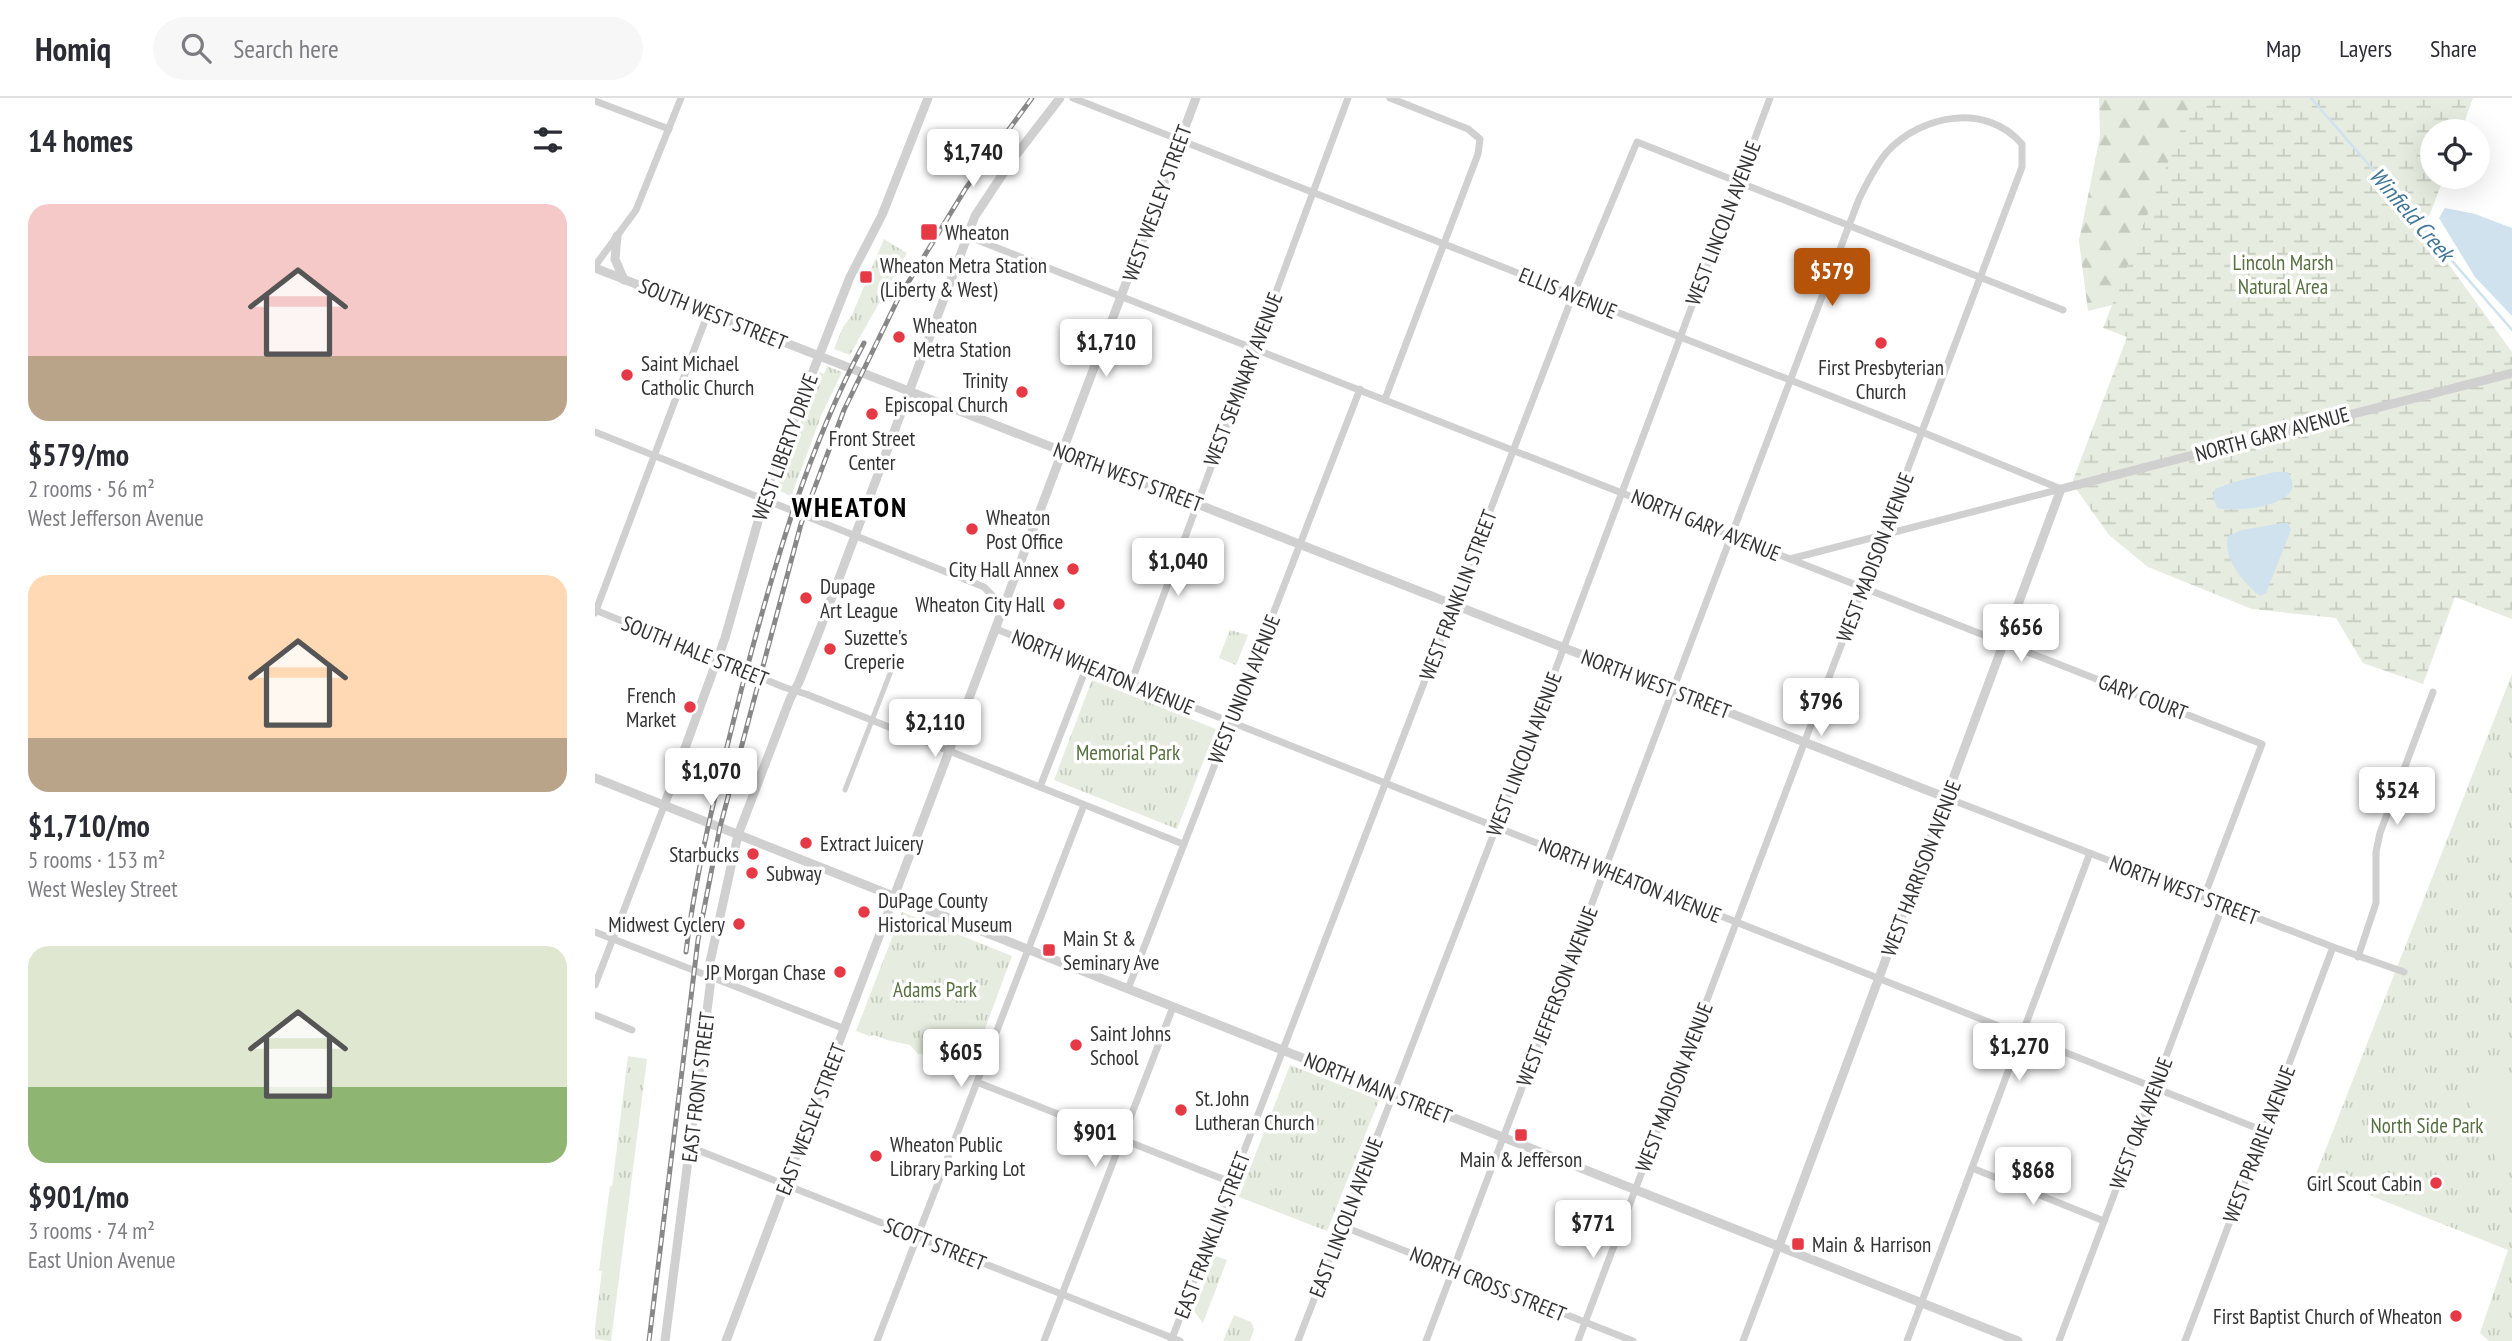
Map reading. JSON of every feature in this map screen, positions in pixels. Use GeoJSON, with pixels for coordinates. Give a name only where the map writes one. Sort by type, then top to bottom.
{"type":"FeatureCollection","features":[{"type":"Feature","properties":{"kind":"street"},"geometry":{"type":"LineString","coordinates":[[595,267],[642,200],[681,98]]}},
{"type":"Feature","properties":{"kind":"street","name":"WEST LIBERTY DRIVE"},"geometry":{"type":"LineString","coordinates":[[664,806],[717,660],[764,499],[850,277],[886,205],[928,98]]}},
{"type":"Feature","properties":{"kind":"street","name":"EAST FRONT STREET"},"geometry":{"type":"LineString","coordinates":[[665,1341],[711,962],[738,835],[982,203],[1060,98]]}},
{"type":"Feature","properties":{"kind":"street","name":"ELLIS AVENUE"},"geometry":{"type":"LineString","coordinates":[[1073,98],[2061,489]]}},
{"type":"Feature","properties":{"kind":"street","name":"WEST WESLEY STREET"},"geometry":{"type":"LineString","coordinates":[[894,896],[1196,98]]}},
{"type":"Feature","properties":{"kind":"street","name":"WEST SEMINARY AVENUE"},"geometry":{"type":"LineString","coordinates":[[1131,683],[1348,98]]}},
{"type":"Feature","properties":{"kind":"street"},"geometry":{"type":"LineString","coordinates":[[1385,400],[1478,154],[1480,139],[1468,129],[1390,98]]}},
{"type":"Feature","properties":{"kind":"street","name":"WEST LINCOLN AVENUE"},"geometry":{"type":"LineString","coordinates":[[1393,1093],[1496,828],[1770,98]]}},
{"type":"Feature","properties":{"kind":"street"},"geometry":{"type":"LineString","coordinates":[[595,101],[669,129]]}},
{"type":"Feature","properties":{"kind":"street","name":"WEST JEFFERSON AVENUE"},"geometry":{"type":"LineString","coordinates":[[1426,1341],[1848,225],[1872,174],[1887,152],[1923,125],[1957,118],[1982,119],[2001,125],[2012,132],[2022,144],[2023,160],[1980,277]]}},
{"type":"Feature","properties":{"kind":"street","name":"WEST FRANKLIN STREET"},"geometry":{"type":"LineString","coordinates":[[1283,1050],[1573,295],[1637,142],[1738,182]]}},
{"type":"Feature","properties":{"kind":"street"},"geometry":{"type":"LineString","coordinates":[[1738,182],[2063,310]]}},
{"type":"Feature","properties":{"kind":"street"},"geometry":{"type":"LineString","coordinates":[[617,236],[615,259],[624,280]]}},
{"type":"Feature","properties":{"kind":"street","name":"NORTH GARY AVENUE"},"geometry":{"type":"LineString","coordinates":[[968,236],[1790,559],[2512,373]]}},
{"type":"Feature","properties":{"kind":"street","name":"SOUTH WEST STREET"},"geometry":{"type":"LineString","coordinates":[[595,267],[909,391]]}},
{"type":"Feature","properties":{"kind":"street","name":"WEST MADISON AVENUE"},"geometry":{"type":"LineString","coordinates":[[1578,1341],[1980,277]]}},
{"type":"Feature","properties":{"kind":"street"},"geometry":{"type":"LineString","coordinates":[[595,611],[708,313]]}},
{"type":"Feature","properties":{"kind":"street","name":"WEST UNION AVENUE"},"geometry":{"type":"LineString","coordinates":[[1128,989],[1360,390]]}},
{"type":"Feature","properties":{"kind":"street","name":"NORTH WEST STREET"},"geometry":{"type":"LineString","coordinates":[[909,391],[1947,798],[2358,957],[2404,972]]}},
{"type":"Feature","properties":{"kind":"street","name":"NORTH WHEATON AVENUE"},"geometry":{"type":"LineString","coordinates":[[595,432],[984,587],[1004,607]]}},
{"type":"Feature","properties":{"kind":"street","name":"WEST HARRISON AVENUE"},"geometry":{"type":"LineString","coordinates":[[1779,1246],[2061,489]]}},
{"type":"Feature","properties":{"kind":"street","name":"GARY COURT"},"geometry":{"type":"LineString","coordinates":[[1790,559],[2262,744],[2204,897]]}},
{"type":"Feature","properties":{"kind":"street","name":"SOUTH HALE STREET"},"geometry":{"type":"LineString","coordinates":[[595,611],[1183,844]]}},
{"type":"Feature","properties":{"kind":"street","name":"NORTH WHEATON AVENUE"},"geometry":{"type":"LineString","coordinates":[[996,629],[2264,1130]]}},
{"type":"Feature","properties":{"kind":"street"},"geometry":{"type":"LineString","coordinates":[[845,790],[896,657]]}},
{"type":"Feature","properties":{"kind":"street"},"geometry":{"type":"LineString","coordinates":[[1040,787],[1087,666]]}},
{"type":"Feature","properties":{"kind":"street"},"geometry":{"type":"LineString","coordinates":[[2358,957],[2376,903],[2377,844],[2433,692]]}},
{"type":"Feature","properties":{"kind":"street","name":"NORTH MAIN STREET"},"geometry":{"type":"LineString","coordinates":[[595,778],[2018,1341]]}},
{"type":"Feature","properties":{"kind":"street"},"geometry":{"type":"LineString","coordinates":[[877,1341],[979,1083],[1084,805]]}},
{"type":"Feature","properties":{"kind":"street"},"geometry":{"type":"LineString","coordinates":[[595,985],[664,806]]}},
{"type":"Feature","properties":{"kind":"street"},"geometry":{"type":"LineString","coordinates":[[1907,1341],[2090,853]]}},
{"type":"Feature","properties":{"kind":"street","name":"EAST WESLEY STREET"},"geometry":{"type":"LineString","coordinates":[[726,1341],[894,896]]}},
{"type":"Feature","properties":{"kind":"street","name":"WEST OAK AVENUE"},"geometry":{"type":"LineString","coordinates":[[2059,1341],[2223,905]]}},
{"type":"Feature","properties":{"kind":"street"},"geometry":{"type":"LineString","coordinates":[[595,932],[845,1029]]}},
{"type":"Feature","properties":{"kind":"street","name":"WEST PRAIRIE AVENUE"},"geometry":{"type":"LineString","coordinates":[[2185,1341],[2333,947]]}},
{"type":"Feature","properties":{"kind":"street"},"geometry":{"type":"LineString","coordinates":[[1044,1341],[1173,1007]]}},
{"type":"Feature","properties":{"kind":"street"},"geometry":{"type":"LineString","coordinates":[[595,1015],[632,1030]]}},
{"type":"Feature","properties":{"kind":"street","name":"EAST FRANKLIN STREET"},"geometry":{"type":"LineString","coordinates":[[1174,1340],[1283,1050]]}},
{"type":"Feature","properties":{"kind":"street"},"geometry":{"type":"LineString","coordinates":[[979,1083],[1233,1183]]}},
{"type":"Feature","properties":{"kind":"street","name":"EAST LINCOLN AVENUE"},"geometry":{"type":"LineString","coordinates":[[1298,1341],[1393,1093]]}},
{"type":"Feature","properties":{"kind":"street","name":"SCOTT STREET"},"geometry":{"type":"LineString","coordinates":[[690,1147],[1174,1340]]}},
{"type":"Feature","properties":{"kind":"street"},"geometry":{"type":"LineString","coordinates":[[1972,1168],[2104,1221]]}},
{"type":"Feature","properties":{"kind":"street","name":"NORTH CROSS STREET"},"geometry":{"type":"LineString","coordinates":[[1342,1226],[1633,1341]]}},
{"type":"Feature","properties":{"kind":"street"},"geometry":{"type":"LineString","coordinates":[[1743,1341],[1779,1246]]}},
{"type":"Feature","properties":{"kind":"green space"},"geometry":{"type":"Polygon","coordinates":[[[2099,98],[2214,98],[2124,302],[2088,311],[2079,241],[2100,136],[2099,98]]]}},
{"type":"Feature","properties":{"kind":"green space","name":"Lincoln Marsh Natural Area"},"geometry":{"type":"Polygon","coordinates":[[[2193,98],[2473,98],[2465,119],[2420,119],[2420,189],[2439,189],[2424,230],[2512,352],[2512,619],[2455,597],[2423,684],[2363,663],[2336,618],[2252,609],[2148,567],[2109,535],[2072,483],[2127,337],[2103,328],[2193,98]]]}},
{"type":"Feature","properties":{"kind":"green space"},"geometry":{"type":"Polygon","coordinates":[[[884,239],[907,253],[850,355],[834,349],[843,327],[852,315],[884,239]]]}},
{"type":"Feature","properties":{"kind":"green space"},"geometry":{"type":"Polygon","coordinates":[[[827,366],[842,372],[821,416],[791,497],[776,488],[820,372],[824,374],[827,366]]]}},
{"type":"Feature","properties":{"kind":"green space"},"geometry":{"type":"Polygon","coordinates":[[[1230,630],[1248,635],[1236,665],[1219,658],[1230,630]]]}},
{"type":"Feature","properties":{"kind":"green space","name":"North Side Park"},"geometry":{"type":"Polygon","coordinates":[[[2512,674],[2512,1341],[2489,1341],[2480,1333],[2508,1250],[2316,1174],[2512,674]]]}},
{"type":"Feature","properties":{"kind":"green space","name":"Memorial Park"},"geometry":{"type":"Polygon","coordinates":[[[1092,680],[1216,729],[1177,829],[1054,780],[1092,680]]]}},
{"type":"Feature","properties":{"kind":"green space","name":"Adams Park"},"geometry":{"type":"Polygon","coordinates":[[[902,912],[1012,956],[970,1069],[952,1058],[918,1054],[910,1045],[856,1031],[902,912]]]}},
{"type":"Feature","properties":{"kind":"green space"},"geometry":{"type":"Polygon","coordinates":[[[628,1056],[647,1059],[611,1341],[595,1339],[595,1328],[628,1056]]]}},
{"type":"Feature","properties":{"kind":"green space"},"geometry":{"type":"Polygon","coordinates":[[[1290,1065],[1379,1100],[1327,1231],[1239,1197],[1290,1065]]]}},
{"type":"Feature","properties":{"kind":"green space"},"geometry":{"type":"Polygon","coordinates":[[[2512,1072],[2512,1159],[2499,1165],[2467,1098],[2469,1092],[2512,1072]]]}},
{"type":"Feature","properties":{"kind":"green space"},"geometry":{"type":"Polygon","coordinates":[[[610,1186],[630,1188],[619,1274],[599,1271],[610,1186]]]}},
{"type":"Feature","properties":{"kind":"green space"},"geometry":{"type":"Polygon","coordinates":[[[1215,1256],[1227,1260],[1203,1323],[1194,1311],[1215,1256]]]}},
{"type":"Feature","properties":{"kind":"green space"},"geometry":{"type":"Polygon","coordinates":[[[1234,1315],[1251,1322],[1254,1329],[1250,1341],[1223,1341],[1234,1315]]]}},
{"type":"Feature","properties":{"kind":"water"},"geometry":{"type":"Polygon","coordinates":[[[2445,208],[2475,214],[2512,228],[2512,316],[2475,277],[2439,218],[2445,208]]]}},
{"type":"Feature","properties":{"kind":"water"},"geometry":{"type":"Polygon","coordinates":[[[2275,472],[2288,472],[2293,484],[2288,495],[2280,500],[2246,509],[2217,508],[2213,496],[2215,489],[2275,472]]]}},
{"type":"Feature","properties":{"kind":"water"},"geometry":{"type":"Polygon","coordinates":[[[2288,523],[2291,530],[2266,593],[2260,596],[2247,585],[2231,561],[2228,536],[2242,530],[2288,523]]]}},
{"type":"Feature","properties":{"kind":"waterway","name":"Winfield Creek"},"geometry":{"type":"LineString","coordinates":[[2311,98],[2512,330]]}},
{"type":"Feature","properties":{"kind":"railway"},"geometry":{"type":"LineString","coordinates":[[649,1341],[698,940],[720,827],[801,524],[844,410],[898,299],[966,188],[1032,98]]}},
{"type":"Feature","properties":{"kind":"railway"},"geometry":{"type":"LineString","coordinates":[[686,952],[710,819],[766,599],[808,469],[843,384],[864,343]]}},
{"type":"Feature","properties":{"kind":"place","name":"Wheaton"},"geometry":{"type":"Point","coordinates":[929,232]}},
{"type":"Feature","properties":{"kind":"place","name":"Wheaton Metra Station (Liberty & West)"},"geometry":{"type":"Point","coordinates":[866,277]}},
{"type":"Feature","properties":{"kind":"place","name":"Wheaton Metra Station"},"geometry":{"type":"Point","coordinates":[899,337]}},
{"type":"Feature","properties":{"kind":"place","name":"First Presbyterian Church"},"geometry":{"type":"Point","coordinates":[1881,343]}},
{"type":"Feature","properties":{"kind":"place","name":"Saint Michael Catholic Church"},"geometry":{"type":"Point","coordinates":[627,375]}},
{"type":"Feature","properties":{"kind":"place","name":"Trinity Episcopal Church"},"geometry":{"type":"Point","coordinates":[1022,392]}},
{"type":"Feature","properties":{"kind":"place","name":"Front Street Center"},"geometry":{"type":"Point","coordinates":[872,414]}},
{"type":"Feature","properties":{"kind":"place","name":"Wheaton Post Office"},"geometry":{"type":"Point","coordinates":[972,529]}},
{"type":"Feature","properties":{"kind":"place","name":"City Hall Annex"},"geometry":{"type":"Point","coordinates":[1073,569]}},
{"type":"Feature","properties":{"kind":"place","name":"Dupage Art League"},"geometry":{"type":"Point","coordinates":[806,598]}},
{"type":"Feature","properties":{"kind":"place","name":"Wheaton City Hall"},"geometry":{"type":"Point","coordinates":[1059,604]}},
{"type":"Feature","properties":{"kind":"place","name":"Suzette's Creperie"},"geometry":{"type":"Point","coordinates":[830,649]}},
{"type":"Feature","properties":{"kind":"place","name":"French Market"},"geometry":{"type":"Point","coordinates":[690,707]}},
{"type":"Feature","properties":{"kind":"place","name":"Extract Juicery"},"geometry":{"type":"Point","coordinates":[806,843]}},
{"type":"Feature","properties":{"kind":"place","name":"Starbucks"},"geometry":{"type":"Point","coordinates":[753,854]}},
{"type":"Feature","properties":{"kind":"place","name":"Subway"},"geometry":{"type":"Point","coordinates":[752,873]}},
{"type":"Feature","properties":{"kind":"place","name":"DuPage County Historical Museum"},"geometry":{"type":"Point","coordinates":[864,912]}},
{"type":"Feature","properties":{"kind":"place","name":"Midwest Cyclery"},"geometry":{"type":"Point","coordinates":[739,924]}},
{"type":"Feature","properties":{"kind":"place","name":"Main St & Seminary Ave"},"geometry":{"type":"Point","coordinates":[1049,950]}},
{"type":"Feature","properties":{"kind":"place","name":"JP Morgan Chase"},"geometry":{"type":"Point","coordinates":[840,972]}},
{"type":"Feature","properties":{"kind":"place","name":"Saint Johns School"},"geometry":{"type":"Point","coordinates":[1076,1045]}},
{"type":"Feature","properties":{"kind":"place","name":"St. John Lutheran Church"},"geometry":{"type":"Point","coordinates":[1181,1110]}},
{"type":"Feature","properties":{"kind":"place","name":"Main & Jefferson"},"geometry":{"type":"Point","coordinates":[1521,1135]}},
{"type":"Feature","properties":{"kind":"place","name":"Wheaton Public Library Parking Lot"},"geometry":{"type":"Point","coordinates":[876,1156]}},
{"type":"Feature","properties":{"kind":"place","name":"Girl Scout Cabin"},"geometry":{"type":"Point","coordinates":[2436,1183]}},
{"type":"Feature","properties":{"kind":"place","name":"Main & Harrison"},"geometry":{"type":"Point","coordinates":[1798,1244]}},
{"type":"Feature","properties":{"kind":"place","name":"First Baptist Church of Wheaton"},"geometry":{"type":"Point","coordinates":[2456,1316]}},
{"type":"Feature","properties":{"kind":"district","name":"WHEATON"},"geometry":{"type":"Point","coordinates":[850,506]}}]}
